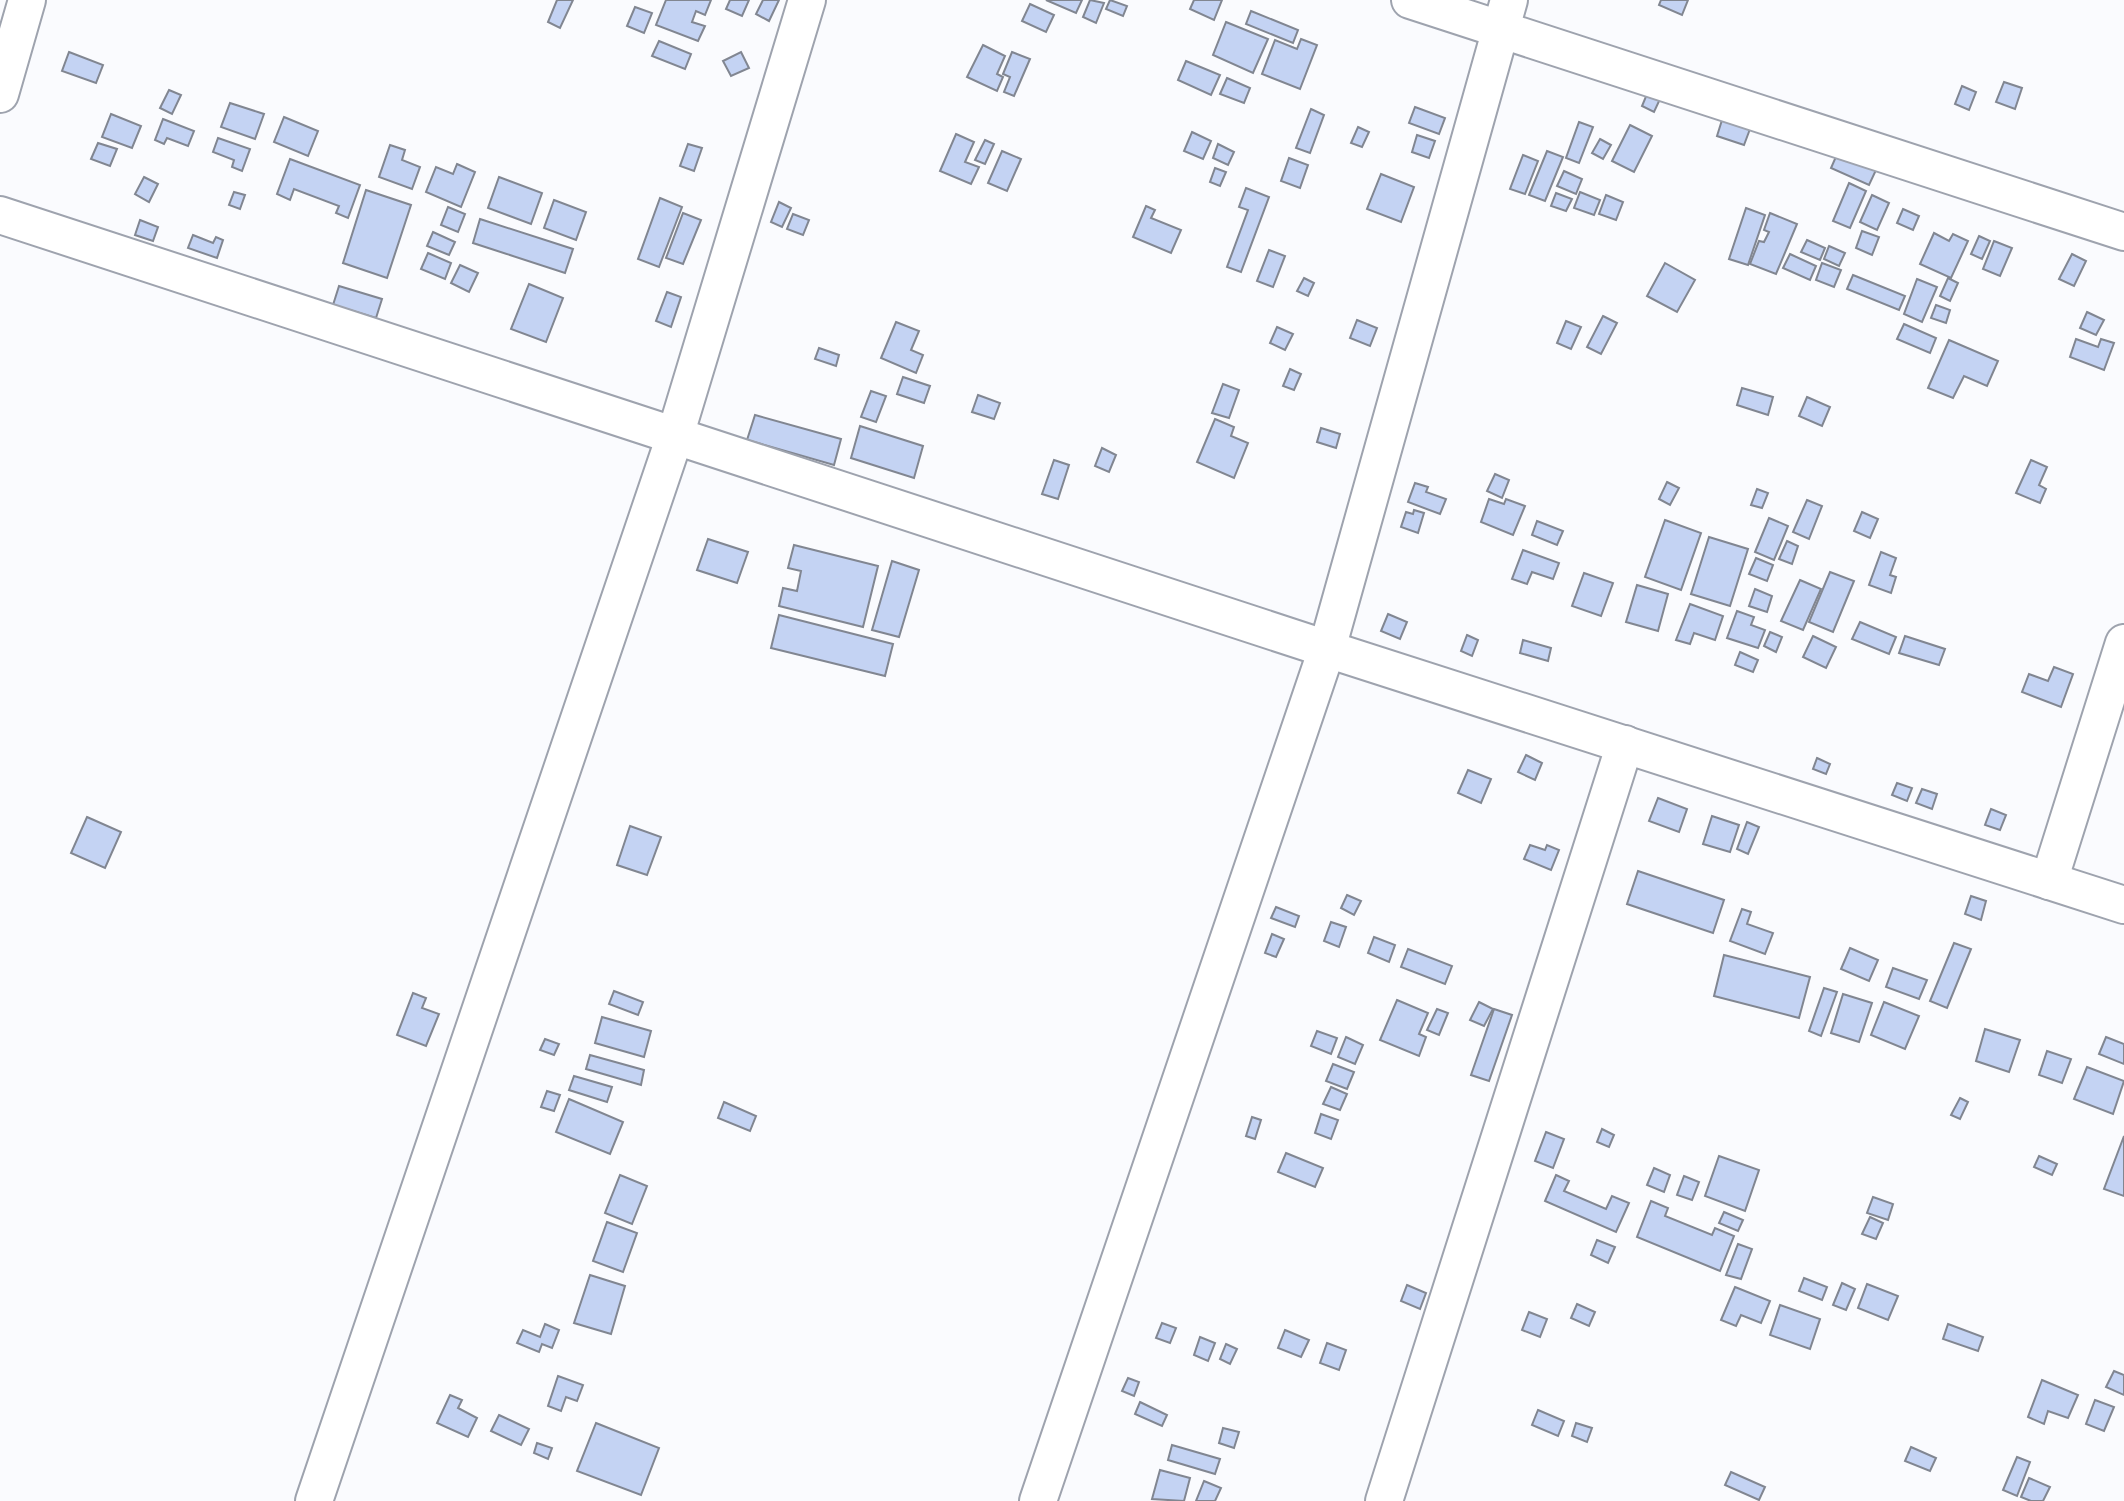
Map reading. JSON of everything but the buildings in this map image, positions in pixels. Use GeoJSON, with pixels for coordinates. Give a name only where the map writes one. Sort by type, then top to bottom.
{"type":"FeatureCollection","features":[{"type":"Feature","properties":{"kind":"street"},"geometry":{"type":"LineString","coordinates":[[0,94],[27,0]]}},
{"type":"Feature","properties":{"kind":"street"},"geometry":{"type":"LineString","coordinates":[[314,1501],[675,436],[807,0]]}},
{"type":"Feature","properties":{"kind":"street"},"geometry":{"type":"LineString","coordinates":[[1410,0],[1506,16],[2124,232]]}},
{"type":"Feature","properties":{"kind":"street"},"geometry":{"type":"LineString","coordinates":[[1038,1501],[1327,649],[1506,16]]}},
{"type":"Feature","properties":{"kind":"street"},"geometry":{"type":"LineString","coordinates":[[0,215],[1327,649],[2124,905]]}},
{"type":"Feature","properties":{"kind":"street"},"geometry":{"type":"LineString","coordinates":[[2049,881],[2124,643]]}},
{"type":"Feature","properties":{"kind":"street"},"geometry":{"type":"LineString","coordinates":[[1384,1501],[1625,744]]}}]}
